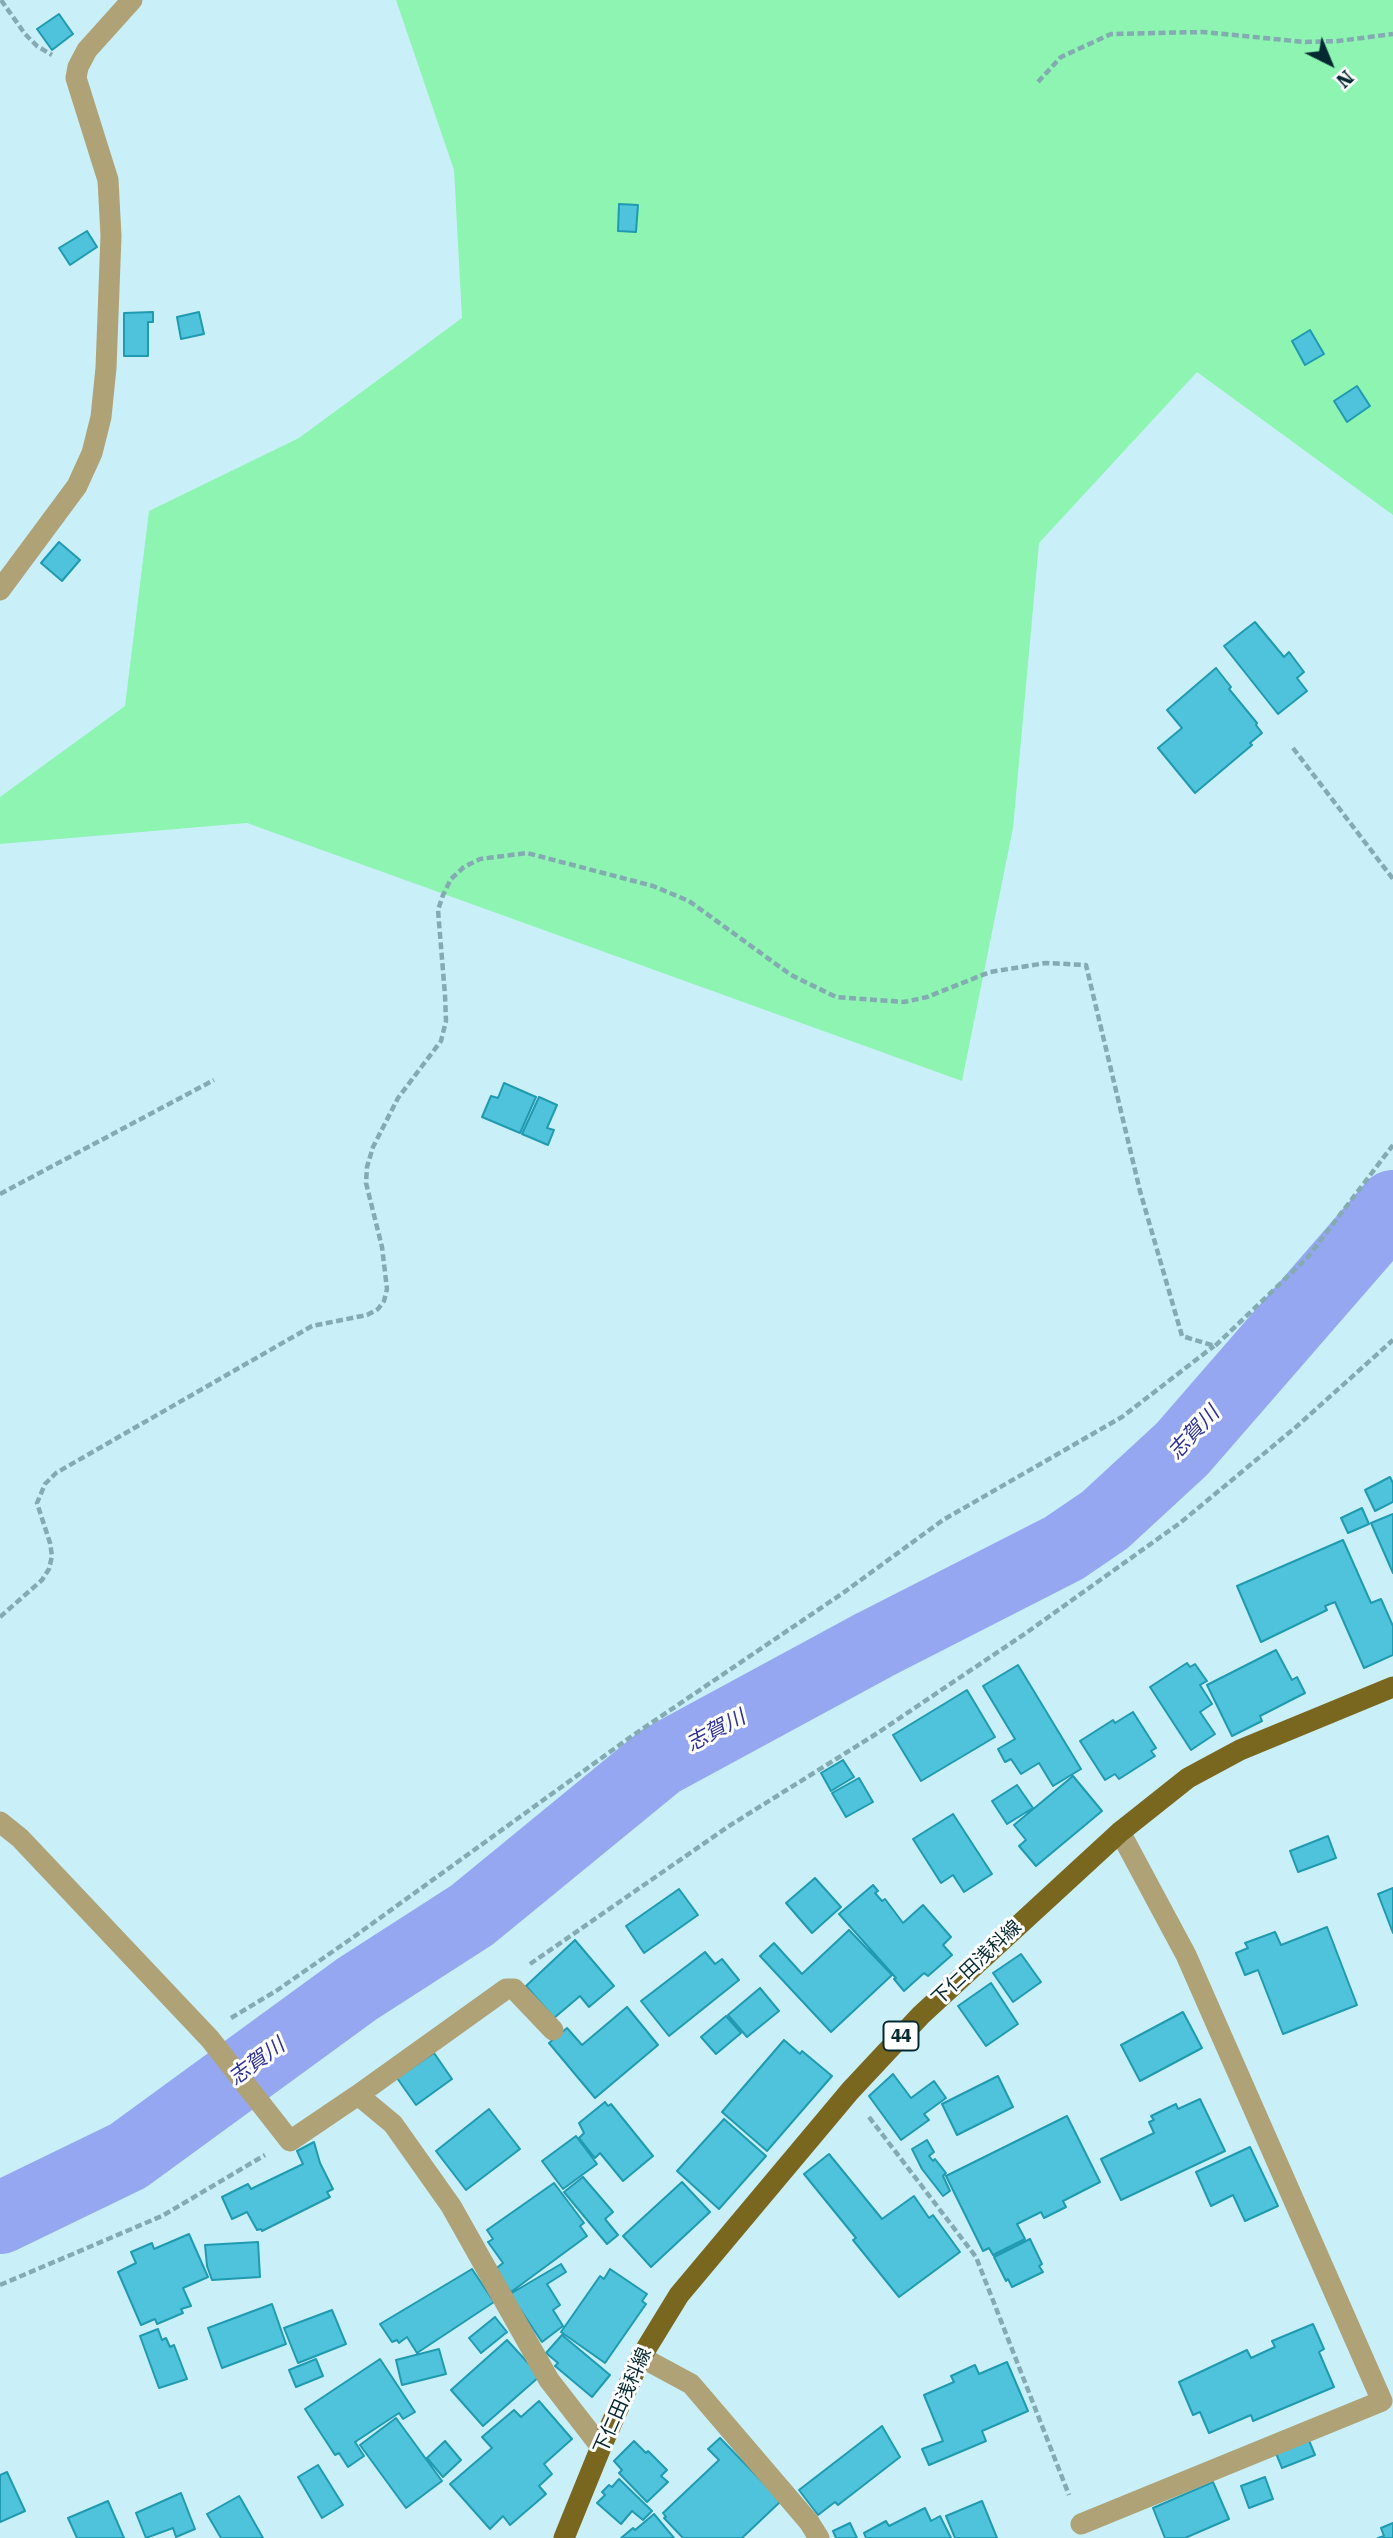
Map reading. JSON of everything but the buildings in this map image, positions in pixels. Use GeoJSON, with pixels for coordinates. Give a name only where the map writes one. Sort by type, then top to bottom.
{"type":"FeatureCollection","features":[{"type":"Feature","properties":{"kind":"main road","name":"下仁田浅科線"},"geometry":{"type":"LineString","coordinates":[[564,2538],[641,2357],[679,2295],[850,2091],[921,2015],[1120,1832],[1188,1778],[1240,1750],[1393,1687]]}},
{"type":"Feature","properties":{"kind":"street"},"geometry":{"type":"LineString","coordinates":[[0,590],[77,486],[92,453],[101,417],[106,368],[111,236],[108,180],[76,78],[78,67],[87,50],[132,0]]}},
{"type":"Feature","properties":{"kind":"street"},"geometry":{"type":"LineString","coordinates":[[0,1822],[20,1838],[207,2036],[286,2137],[358,2095],[506,1989],[514,1989],[553,2029]]}},
{"type":"Feature","properties":{"kind":"street"},"geometry":{"type":"LineString","coordinates":[[1081,2525],[1382,2400],[1186,1955],[1120,1832]]}},
{"type":"Feature","properties":{"kind":"street"},"geometry":{"type":"LineString","coordinates":[[358,2095],[393,2124],[451,2206],[549,2380],[601,2447]]}},
{"type":"Feature","properties":{"kind":"street"},"geometry":{"type":"LineString","coordinates":[[641,2357],[691,2384],[809,2522],[819,2538]]}},
{"type":"Feature","properties":{"kind":"path"},"geometry":{"type":"LineString","coordinates":[[1,0],[37,46],[78,67]]}},
{"type":"Feature","properties":{"kind":"path"},"geometry":{"type":"LineString","coordinates":[[1038,82],[1061,57],[1111,34],[1203,32],[1305,42],[1393,34]]}},
{"type":"Feature","properties":{"kind":"path"},"geometry":{"type":"LineString","coordinates":[[1293,748],[1393,879]]}},
{"type":"Feature","properties":{"kind":"path"},"geometry":{"type":"LineString","coordinates":[[0,1617],[42,1580],[50,1569],[50,1542],[37,1503],[45,1484],[57,1474],[312,1326],[367,1315],[378,1309],[384,1301],[387,1289],[366,1183],[367,1167],[373,1147],[393,1107],[441,1041],[446,1008],[438,910],[452,879],[464,867],[480,859],[527,853],[653,886],[689,901],[792,975],[836,997],[904,1002],[927,997],[990,972],[1046,963],[1086,965],[1140,1191],[1182,1336],[1214,1346]]}},
{"type":"Feature","properties":{"kind":"path"},"geometry":{"type":"LineString","coordinates":[[0,1194],[214,1080]]}},
{"type":"Feature","properties":{"kind":"path"},"geometry":{"type":"LineString","coordinates":[[207,2036],[310,1968],[632,1736],[842,1593],[943,1520],[1122,1417],[1214,1346],[1308,1258],[1393,1145]]}},
{"type":"Feature","properties":{"kind":"path"},"geometry":{"type":"LineString","coordinates":[[506,1989],[531,1962],[729,1826],[876,1734],[1027,1633],[1180,1523],[1296,1427],[1393,1340]]}},
{"type":"Feature","properties":{"kind":"path"},"geometry":{"type":"LineString","coordinates":[[850,2091],[976,2257],[1081,2525]]}},
{"type":"Feature","properties":{"kind":"path"},"geometry":{"type":"LineString","coordinates":[[0,2285],[162,2216],[286,2137]]}},
{"type":"Feature","properties":{"kind":"green space"},"geometry":{"type":"Polygon","coordinates":[[[396,0],[1393,0],[1393,515],[1197,372],[1039,543],[1013,828],[962,1081],[247,823],[0,844],[0,797],[125,706],[149,511],[299,438],[462,318],[454,170],[396,0]]]}},
{"type":"Feature","properties":{"kind":"waterway","name":"志賀川"},"geometry":{"type":"LineString","coordinates":[[0,2218],[128,2156],[357,1989],[472,1915],[660,1761],[874,1645],[1064,1548],[1105,1520],[1182,1449],[1393,1206]]}}]}
